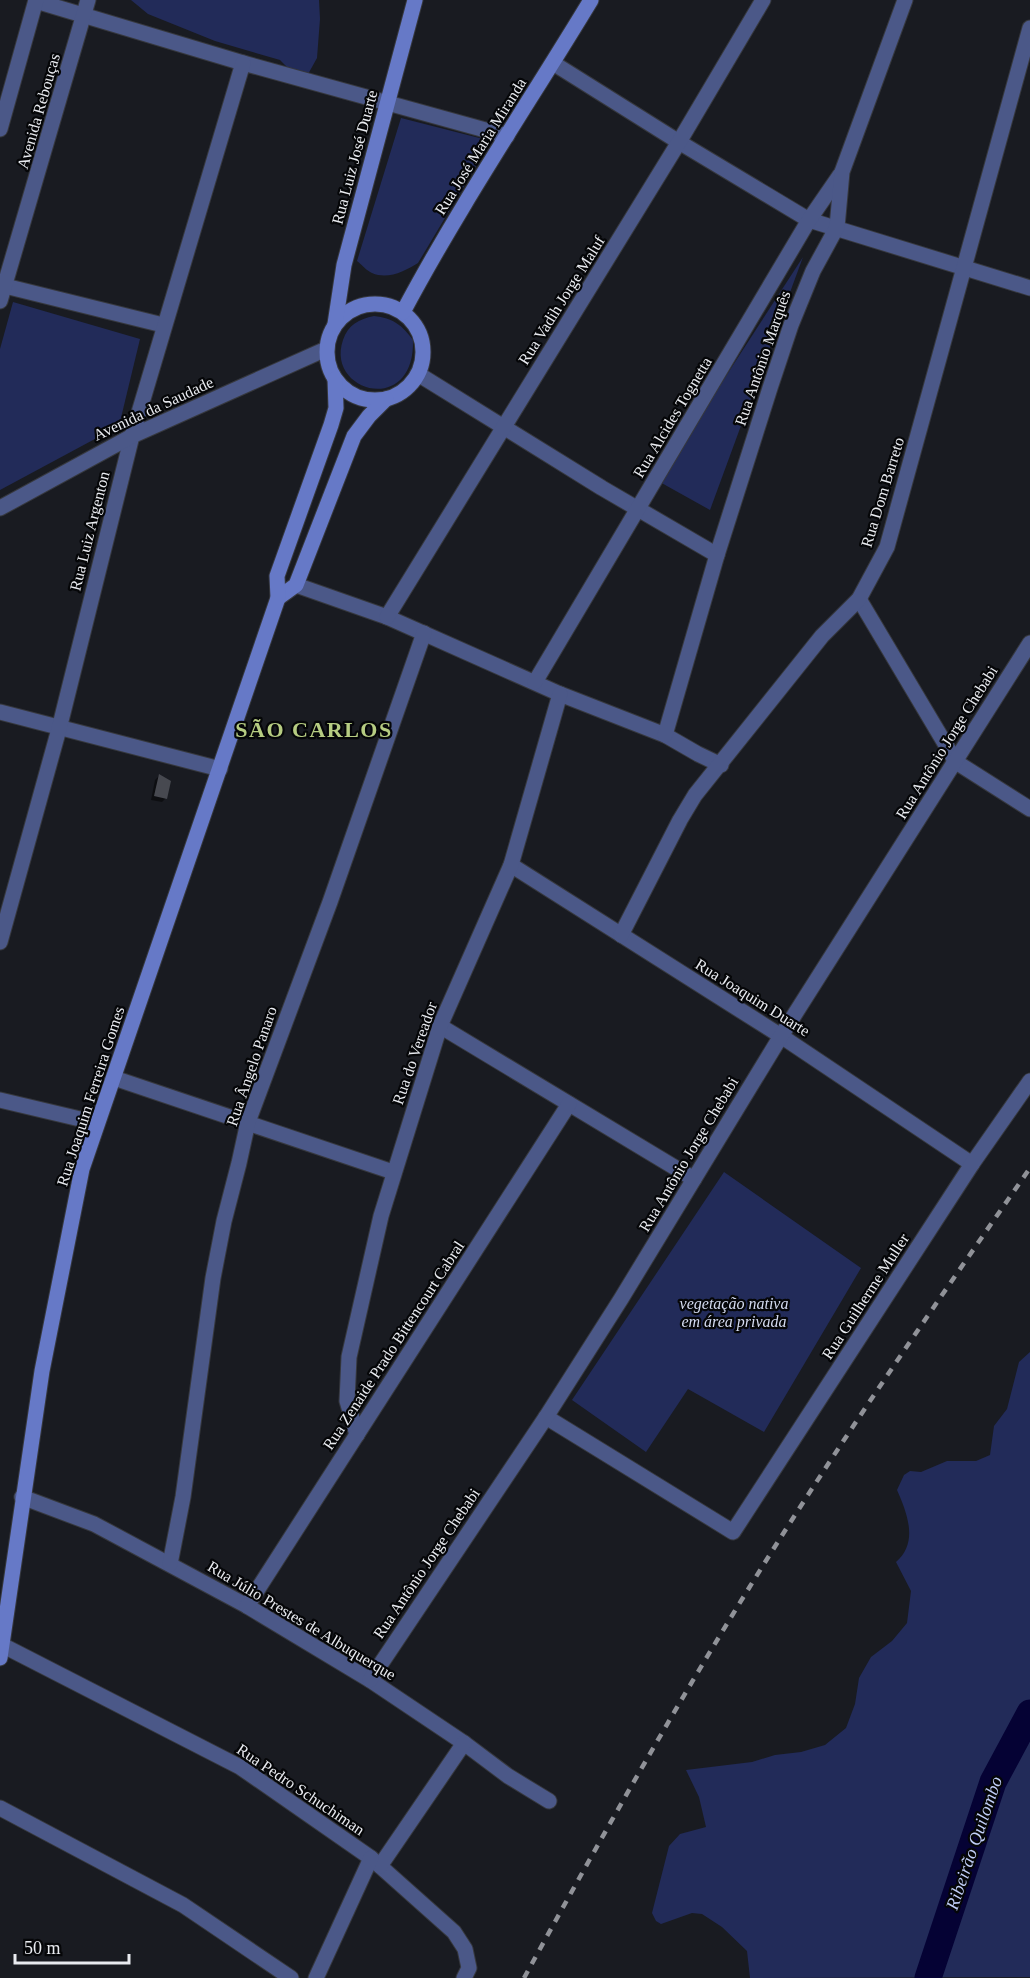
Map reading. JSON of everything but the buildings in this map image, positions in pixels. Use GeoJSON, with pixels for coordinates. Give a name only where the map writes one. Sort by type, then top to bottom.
{"type":"FeatureCollection","features":[{"type":"Feature","properties":{"kind":"main road","name":"Rua Luiz José Duarte"},"geometry":{"type":"LineString","coordinates":[[335,324],[344,265],[415,0]]}},
{"type":"Feature","properties":{"kind":"main road","name":"Rua José Maria Miranda"},"geometry":{"type":"LineString","coordinates":[[403,312],[422,276],[591,0]]}},
{"type":"Feature","properties":{"kind":"main road"},"geometry":{"type":"LineString","coordinates":[[278,598],[296,585],[354,436],[386,399],[410,385],[418,374],[422,343],[411,321],[403,312],[373,305],[359,307],[346,314],[330,332],[326,350],[329,368],[345,390],[358,396],[386,399]]}},
{"type":"Feature","properties":{"kind":"main road","name":"Rua Joaquim Ferreira Gomes"},"geometry":{"type":"LineString","coordinates":[[1,1652],[22,1497],[44,1360],[82,1169],[278,598],[277,576],[336,408],[335,379]]}},
{"type":"Feature","properties":{"kind":"street"},"geometry":{"type":"LineString","coordinates":[[36,0],[86,7],[243,63],[507,136]]}},
{"type":"Feature","properties":{"kind":"street","name":"Avenida Rebouças"},"geometry":{"type":"LineString","coordinates":[[0,129],[36,0]]}},
{"type":"Feature","properties":{"kind":"street","name":"Rua Vadih Jorge Maluf"},"geometry":{"type":"LineString","coordinates":[[387,617],[679,142],[763,0]]}},
{"type":"Feature","properties":{"kind":"street","name":"Rua Antônio Marquês"},"geometry":{"type":"LineString","coordinates":[[665,735],[717,555],[791,325],[813,271],[837,227],[842,172],[905,0]]}},
{"type":"Feature","properties":{"kind":"street","name":"Avenida Rebouças"},"geometry":{"type":"LineString","coordinates":[[0,301],[86,7]]}},
{"type":"Feature","properties":{"kind":"street","name":"Rua Dom Barreto"},"geometry":{"type":"LineString","coordinates":[[621,935],[694,795],[721,765],[822,636],[859,599],[887,547],[1030,28]]}},
{"type":"Feature","properties":{"kind":"street","name":"Rua Luiz Argenton"},"geometry":{"type":"LineString","coordinates":[[0,942],[59,729],[132,436],[243,63]]}},
{"type":"Feature","properties":{"kind":"street"},"geometry":{"type":"LineString","coordinates":[[553,63],[809,220],[1030,288]]}},
{"type":"Feature","properties":{"kind":"street","name":"Rua Alcides Tognetta"},"geometry":{"type":"LineString","coordinates":[[535,682],[809,220],[842,172]]}},
{"type":"Feature","properties":{"kind":"street"},"geometry":{"type":"LineString","coordinates":[[5,286],[163,326]]}},
{"type":"Feature","properties":{"kind":"street","name":"Avenida da Saudade"},"geometry":{"type":"LineString","coordinates":[[0,508],[132,436],[326,350]]}},
{"type":"Feature","properties":{"kind":"street"},"geometry":{"type":"LineString","coordinates":[[418,374],[717,555]]}},
{"type":"Feature","properties":{"kind":"street"},"geometry":{"type":"LineString","coordinates":[[296,585],[387,617],[560,694],[665,735],[721,765]]}},
{"type":"Feature","properties":{"kind":"street"},"geometry":{"type":"LineString","coordinates":[[859,599],[956,762],[1030,809]]}},
{"type":"Feature","properties":{"kind":"street","name":"Rua Ângelo Panaro"},"geometry":{"type":"LineString","coordinates":[[170,1564],[183,1497],[213,1278],[248,1122],[334,891],[424,633]]}},
{"type":"Feature","properties":{"kind":"street","name":"Rua Antônio Jorge Chebabi"},"geometry":{"type":"LineString","coordinates":[[370,1680],[546,1417],[621,1299],[781,1036],[1030,643]]}},
{"type":"Feature","properties":{"kind":"street","name":"Rua do Vereador"},"geometry":{"type":"LineString","coordinates":[[357,1435],[347,1401],[349,1357],[393,1172],[440,1026],[512,865],[560,694]]}},
{"type":"Feature","properties":{"kind":"street"},"geometry":{"type":"LineString","coordinates":[[0,712],[220,769]]}},
{"type":"Feature","properties":{"kind":"street","name":"Rua Joaquim Duarte"},"geometry":{"type":"LineString","coordinates":[[512,865],[781,1036],[972,1164]]}},
{"type":"Feature","properties":{"kind":"street"},"geometry":{"type":"LineString","coordinates":[[440,1026],[694,1179]]}},
{"type":"Feature","properties":{"kind":"street"},"geometry":{"type":"LineString","coordinates":[[114,1078],[393,1172]]}},
{"type":"Feature","properties":{"kind":"street","name":"Rua Guilherme Muller"},"geometry":{"type":"LineString","coordinates":[[546,1417],[733,1532],[972,1164],[1030,1081]]}},
{"type":"Feature","properties":{"kind":"street"},"geometry":{"type":"LineString","coordinates":[[0,1100],[97,1123]]}},
{"type":"Feature","properties":{"kind":"street","name":"Rua Zenaide Prado Bittencourt Cabral"},"geometry":{"type":"LineString","coordinates":[[247,1606],[569,1104]]}},
{"type":"Feature","properties":{"kind":"street","name":"Rua Júlio Prestes de Albuquerque"},"geometry":{"type":"LineString","coordinates":[[22,1497],[94,1524],[247,1606],[370,1680],[464,1743],[508,1776],[549,1801]]}},
{"type":"Feature","properties":{"kind":"street","name":"Rua Pedro Schuchiman"},"geometry":{"type":"LineString","coordinates":[[1,1652],[240,1767],[376,1862],[454,1932],[465,1949],[469,1968],[464,1978]]}},
{"type":"Feature","properties":{"kind":"street"},"geometry":{"type":"LineString","coordinates":[[316,1978],[376,1862],[464,1743]]}},
{"type":"Feature","properties":{"kind":"street"},"geometry":{"type":"LineString","coordinates":[[0,1808],[183,1905],[291,1978]]}},
{"type":"Feature","properties":{"kind":"green space"},"geometry":{"type":"Polygon","coordinates":[[[131,0],[319,0],[317,58],[307,76],[295,75],[280,60],[215,41],[148,14],[131,0]]]}},
{"type":"Feature","properties":{"kind":"green space"},"geometry":{"type":"Polygon","coordinates":[[[401,118],[491,141],[418,263],[396,274],[384,276],[368,271],[357,261],[401,118]]]}},
{"type":"Feature","properties":{"kind":"green space"},"geometry":{"type":"Polygon","coordinates":[[[803,257],[710,510],[658,481],[803,257]]]}},
{"type":"Feature","properties":{"kind":"green space"},"geometry":{"type":"Polygon","coordinates":[[[13,302],[140,339],[119,426],[0,490],[0,349],[13,302]]]}},
{"type":"Feature","properties":{"kind":"green space"},"geometry":{"type":"Polygon","coordinates":[[[374,316],[387,318],[396,323],[413,340],[410,364],[400,380],[387,388],[372,388],[358,383],[347,373],[341,358],[343,340],[348,330],[359,321],[374,316]]]}},
{"type":"Feature","properties":{"kind":"green space","name":"vegetação nativa em área privada"},"geometry":{"type":"Polygon","coordinates":[[[724,1172],[861,1268],[764,1432],[688,1389],[646,1452],[572,1400],[724,1172]]]}},
{"type":"Feature","properties":{"kind":"green space"},"geometry":{"type":"Polygon","coordinates":[[[1030,1352],[1030,1977],[750,1978],[747,1951],[722,1927],[702,1914],[692,1913],[661,1924],[656,1921],[652,1913],[669,1846],[680,1834],[706,1827],[699,1797],[686,1770],[752,1762],[775,1755],[801,1752],[825,1745],[846,1728],[855,1704],[859,1678],[871,1657],[892,1641],[907,1623],[911,1591],[896,1562],[907,1546],[909,1536],[907,1518],[897,1490],[904,1475],[910,1471],[921,1472],[947,1461],[976,1461],[990,1455],[994,1426],[1007,1409],[1019,1362],[1030,1352]]]}},
{"type":"Feature","properties":{"kind":"waterway","name":"Ribeirão Quilombo"},"geometry":{"type":"LineString","coordinates":[[928,1978],[993,1782],[1030,1713]]}},
{"type":"Feature","properties":{"kind":"railway"},"geometry":{"type":"LineString","coordinates":[[524,1978],[652,1750],[753,1581],[877,1390],[1030,1168]]}},
{"type":"Feature","properties":{"kind":"district","name":"SÃO CARLOS"},"geometry":{"type":"Point","coordinates":[314,729]}}]}
